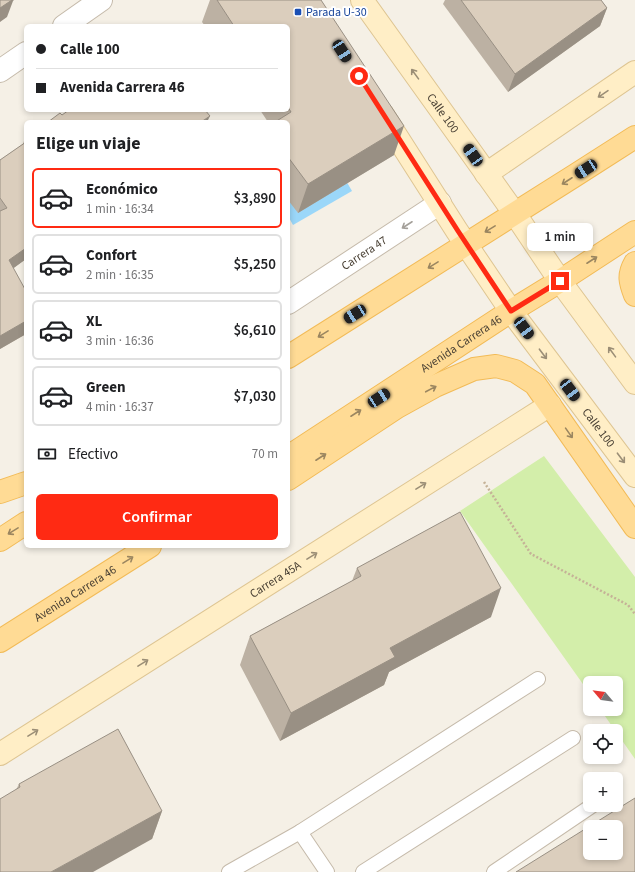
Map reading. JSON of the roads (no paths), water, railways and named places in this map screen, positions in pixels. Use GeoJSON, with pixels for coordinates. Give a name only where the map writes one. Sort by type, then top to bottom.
{"type":"FeatureCollection","features":[{"type":"Feature","properties":{"kind":"main road"},"geometry":{"type":"LineString","coordinates":[[290,356],[635,137]]}},
{"type":"Feature","properties":{"kind":"main road","name":"Avenida Carrera 46"},"geometry":{"type":"LineString","coordinates":[[290,456],[635,232]]}},
{"type":"Feature","properties":{"kind":"main road"},"geometry":{"type":"LineString","coordinates":[[635,263],[632,269],[630,282],[635,295]]}},
{"type":"Feature","properties":{"kind":"main road"},"geometry":{"type":"LineString","coordinates":[[290,478],[397,407],[434,386],[474,369],[496,366],[514,371],[534,384],[635,527]]}},
{"type":"Feature","properties":{"kind":"main road"},"geometry":{"type":"LineString","coordinates":[[0,492],[24,484]]}},
{"type":"Feature","properties":{"kind":"main road"},"geometry":{"type":"LineString","coordinates":[[0,540],[24,524]]}},
{"type":"Feature","properties":{"kind":"main road","name":"Avenida Carrera 46"},"geometry":{"type":"LineString","coordinates":[[0,641],[147,548]]}},
{"type":"Feature","properties":{"kind":"street"},"geometry":{"type":"LineString","coordinates":[[67,24],[100,0]]}},
{"type":"Feature","properties":{"kind":"street","name":"Calle 100"},"geometry":{"type":"LineString","coordinates":[[362,0],[515,214],[560,281],[635,384]]}},
{"type":"Feature","properties":{"kind":"street"},"geometry":{"type":"LineString","coordinates":[[0,71],[24,54]]}},
{"type":"Feature","properties":{"kind":"street"},"geometry":{"type":"LineString","coordinates":[[486,174],[635,72]]}},
{"type":"Feature","properties":{"kind":"street","name":"Calle 100"},"geometry":{"type":"LineString","coordinates":[[373,98],[466,244],[511,311],[635,476]]}},
{"type":"Feature","properties":{"kind":"street","name":"Carrera 47"},"geometry":{"type":"LineString","coordinates":[[290,301],[440,203]]}},
{"type":"Feature","properties":{"kind":"street","name":"Carrera 45A"},"geometry":{"type":"LineString","coordinates":[[0,754],[550,405]]}},
{"type":"Feature","properties":{"kind":"street"},"geometry":{"type":"LineString","coordinates":[[0,492],[24,475]]}},
{"type":"Feature","properties":{"kind":"lane"},"geometry":{"type":"LineString","coordinates":[[235,871],[300,832],[538,679]]}},
{"type":"Feature","properties":{"kind":"lane"},"geometry":{"type":"LineString","coordinates":[[363,872],[573,738]]}},
{"type":"Feature","properties":{"kind":"lane"},"geometry":{"type":"LineString","coordinates":[[494,872],[583,812]]}},
{"type":"Feature","properties":{"kind":"lane"},"geometry":{"type":"LineString","coordinates":[[300,832],[327,872]]}},
{"type":"Feature","properties":{"kind":"water"},"geometry":{"type":"Polygon","coordinates":[[[342,174],[352,191],[293,225],[290,220],[290,203],[342,174]]]}},
{"type":"Feature","properties":{"kind":"place","name":"Parada U-30"},"geometry":{"type":"Point","coordinates":[298,12]}}]}
